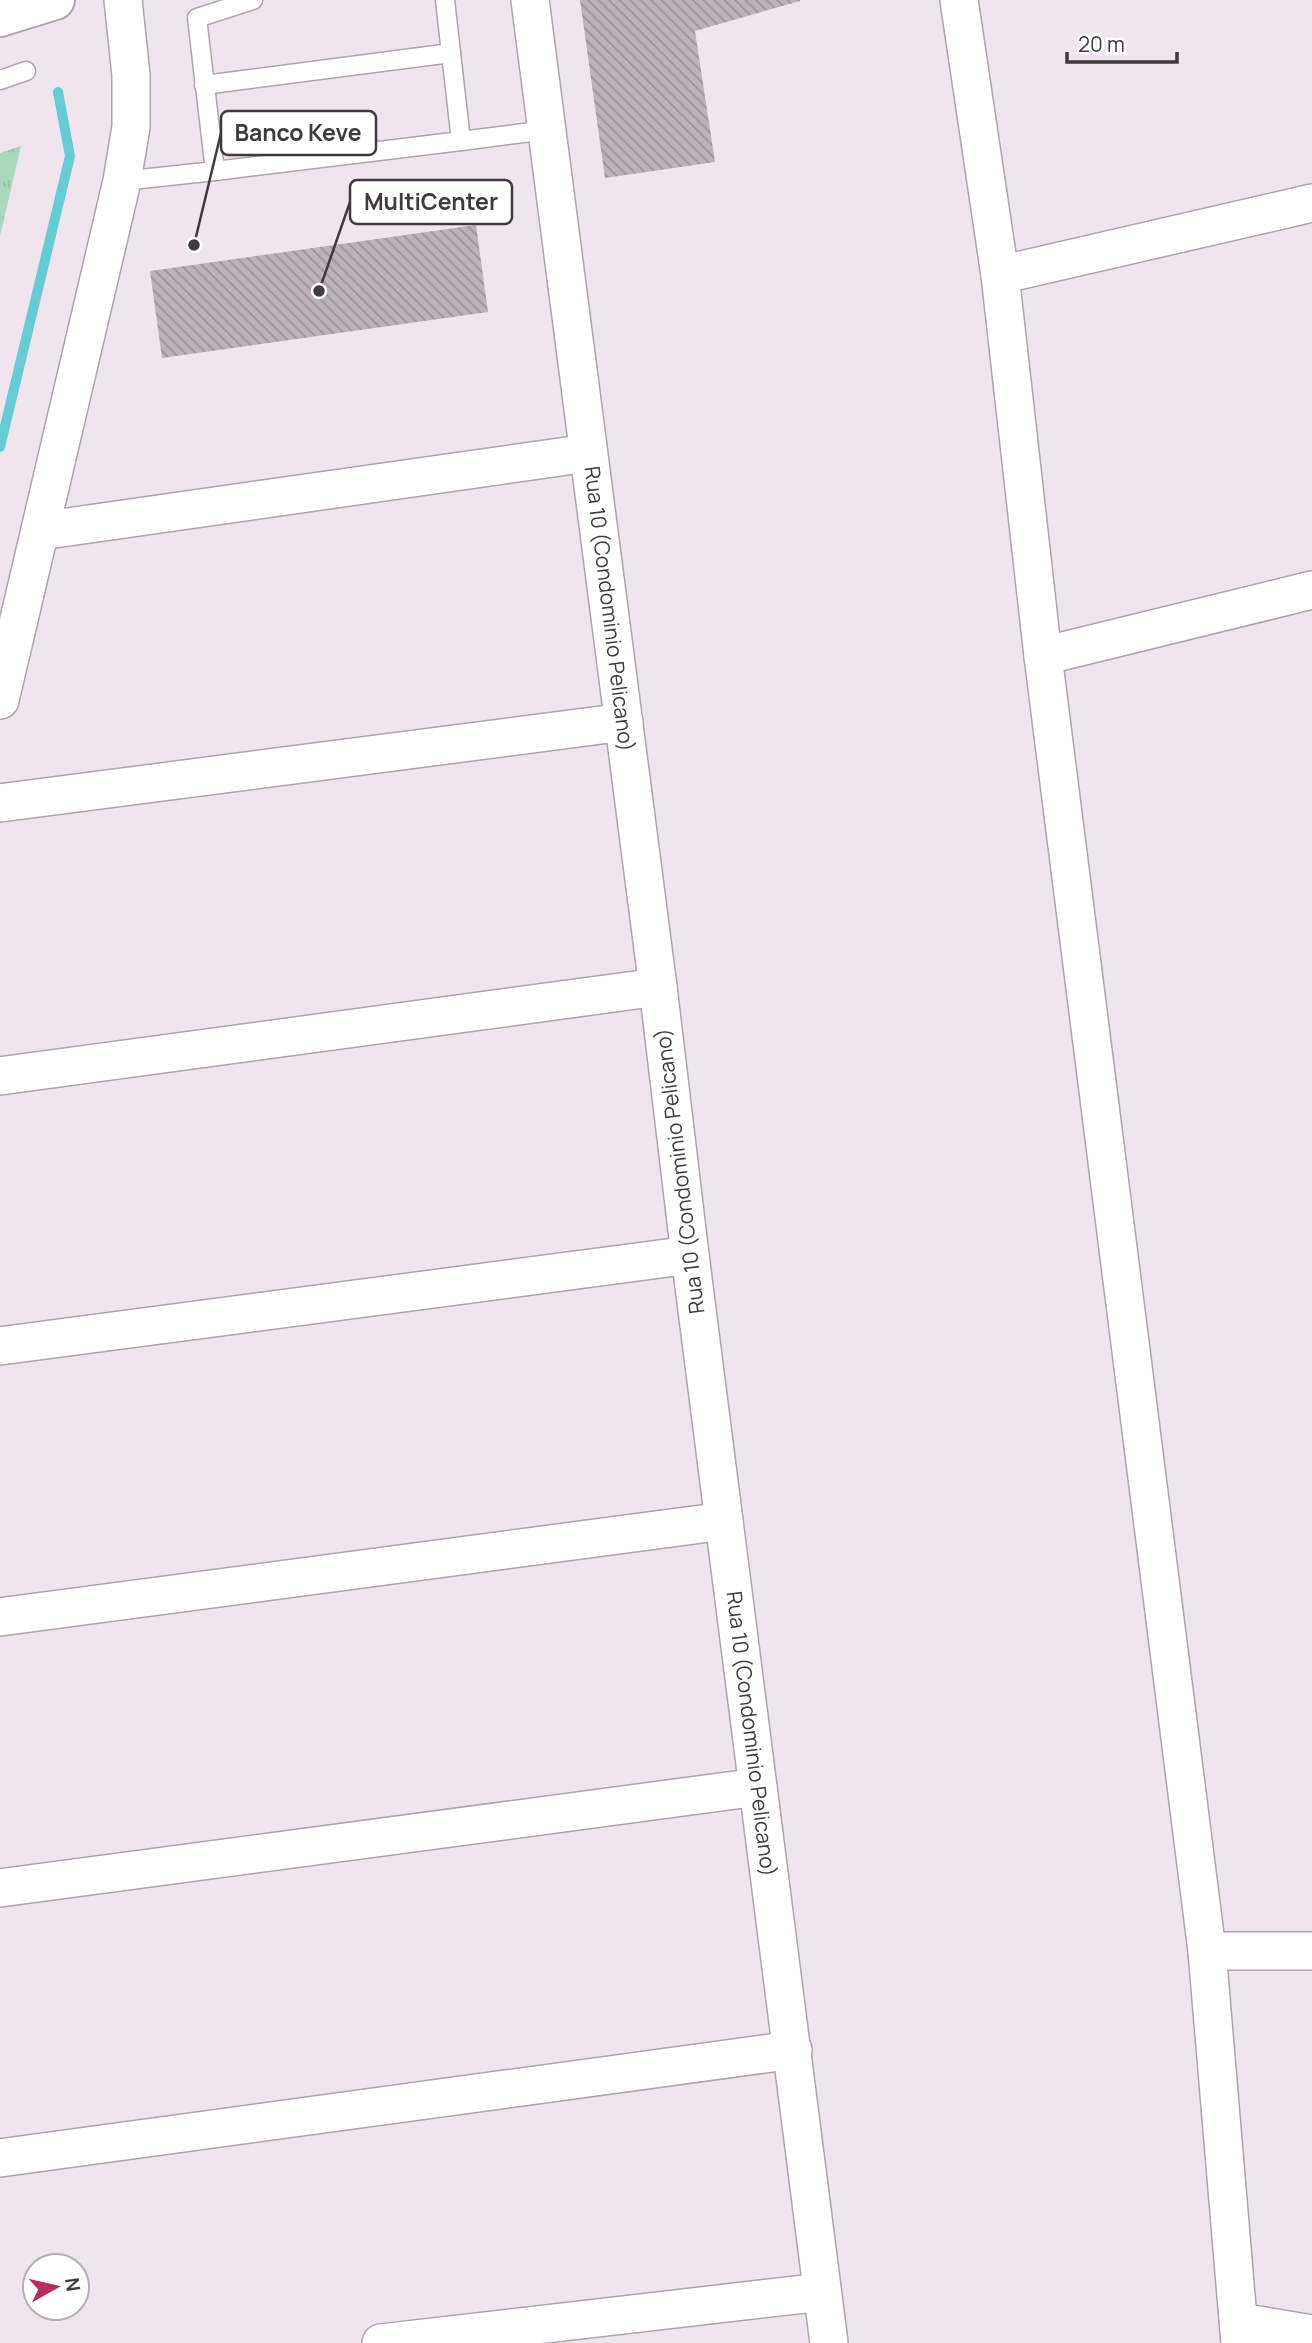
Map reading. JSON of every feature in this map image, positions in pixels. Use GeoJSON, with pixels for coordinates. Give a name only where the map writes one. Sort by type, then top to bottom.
{"type":"FeatureCollection","features":[{"type":"Feature","properties":{"kind":"highway"},"geometry":{"type":"LineString","coordinates":[[0,17],[55,0]]}},
{"type":"Feature","properties":{"kind":"street"},"geometry":{"type":"LineString","coordinates":[[0,700],[122,181],[131,127],[131,75],[122,0]]}},
{"type":"Feature","properties":{"kind":"street","name":"Rua 10 (Condominio Pelicano)"},"geometry":{"type":"LineString","coordinates":[[530,0],[830,2343]]}},
{"type":"Feature","properties":{"kind":"street"},"geometry":{"type":"LineString","coordinates":[[959,0],[1000,275],[1043,656],[1206,1951],[1240,2332],[1312,2334]]}},
{"type":"Feature","properties":{"kind":"street"},"geometry":{"type":"LineString","coordinates":[[1000,275],[1312,203]]}},
{"type":"Feature","properties":{"kind":"street"},"geometry":{"type":"LineString","coordinates":[[40,531],[588,453]]}},
{"type":"Feature","properties":{"kind":"street"},"geometry":{"type":"LineString","coordinates":[[1043,656],[1312,590]]}},
{"type":"Feature","properties":{"kind":"street"},"geometry":{"type":"LineString","coordinates":[[0,803],[624,722]]}},
{"type":"Feature","properties":{"kind":"street"},"geometry":{"type":"LineString","coordinates":[[0,1076],[658,987]]}},
{"type":"Feature","properties":{"kind":"street"},"geometry":{"type":"LineString","coordinates":[[0,1346],[690,1255]]}},
{"type":"Feature","properties":{"kind":"street"},"geometry":{"type":"LineString","coordinates":[[0,1617],[724,1521]]}},
{"type":"Feature","properties":{"kind":"street"},"geometry":{"type":"LineString","coordinates":[[0,1888],[758,1787]]}},
{"type":"Feature","properties":{"kind":"street"},"geometry":{"type":"LineString","coordinates":[[1206,1951],[1312,1951]]}},
{"type":"Feature","properties":{"kind":"street"},"geometry":{"type":"LineString","coordinates":[[0,2158],[793,2050]]}},
{"type":"Feature","properties":{"kind":"street"},"geometry":{"type":"LineString","coordinates":[[381,2343],[822,2292]]}},
{"type":"Feature","properties":{"kind":"lane"},"geometry":{"type":"LineString","coordinates":[[215,171],[197,18],[253,0]]}},
{"type":"Feature","properties":{"kind":"lane"},"geometry":{"type":"LineString","coordinates":[[445,0],[461,141]]}},
{"type":"Feature","properties":{"kind":"lane"},"geometry":{"type":"LineString","coordinates":[[204,85],[451,53]]}},
{"type":"Feature","properties":{"kind":"lane"},"geometry":{"type":"LineString","coordinates":[[0,80],[26,71]]}},
{"type":"Feature","properties":{"kind":"lane"},"geometry":{"type":"LineString","coordinates":[[122,181],[547,130]]}},
{"type":"Feature","properties":{"kind":"green space"},"geometry":{"type":"Polygon","coordinates":[[[21,146],[0,236],[0,153],[21,146]]]}},
{"type":"Feature","properties":{"kind":"building"},"geometry":{"type":"Polygon","coordinates":[[[580,0],[800,1],[695,31],[715,162],[605,178],[580,0]]]}},
{"type":"Feature","properties":{"kind":"building"},"geometry":{"type":"Polygon","coordinates":[[[476,225],[488,312],[162,358],[150,271],[476,225]]]}},
{"type":"Feature","properties":{"kind":"waterway"},"geometry":{"type":"LineString","coordinates":[[0,447],[70,156],[58,92]]}},
{"type":"Feature","properties":{"kind":"place","name":"Banco Keve"},"geometry":{"type":"Point","coordinates":[194,245]}},
{"type":"Feature","properties":{"kind":"place","name":"MultiCenter"},"geometry":{"type":"Point","coordinates":[319,291]}}]}
